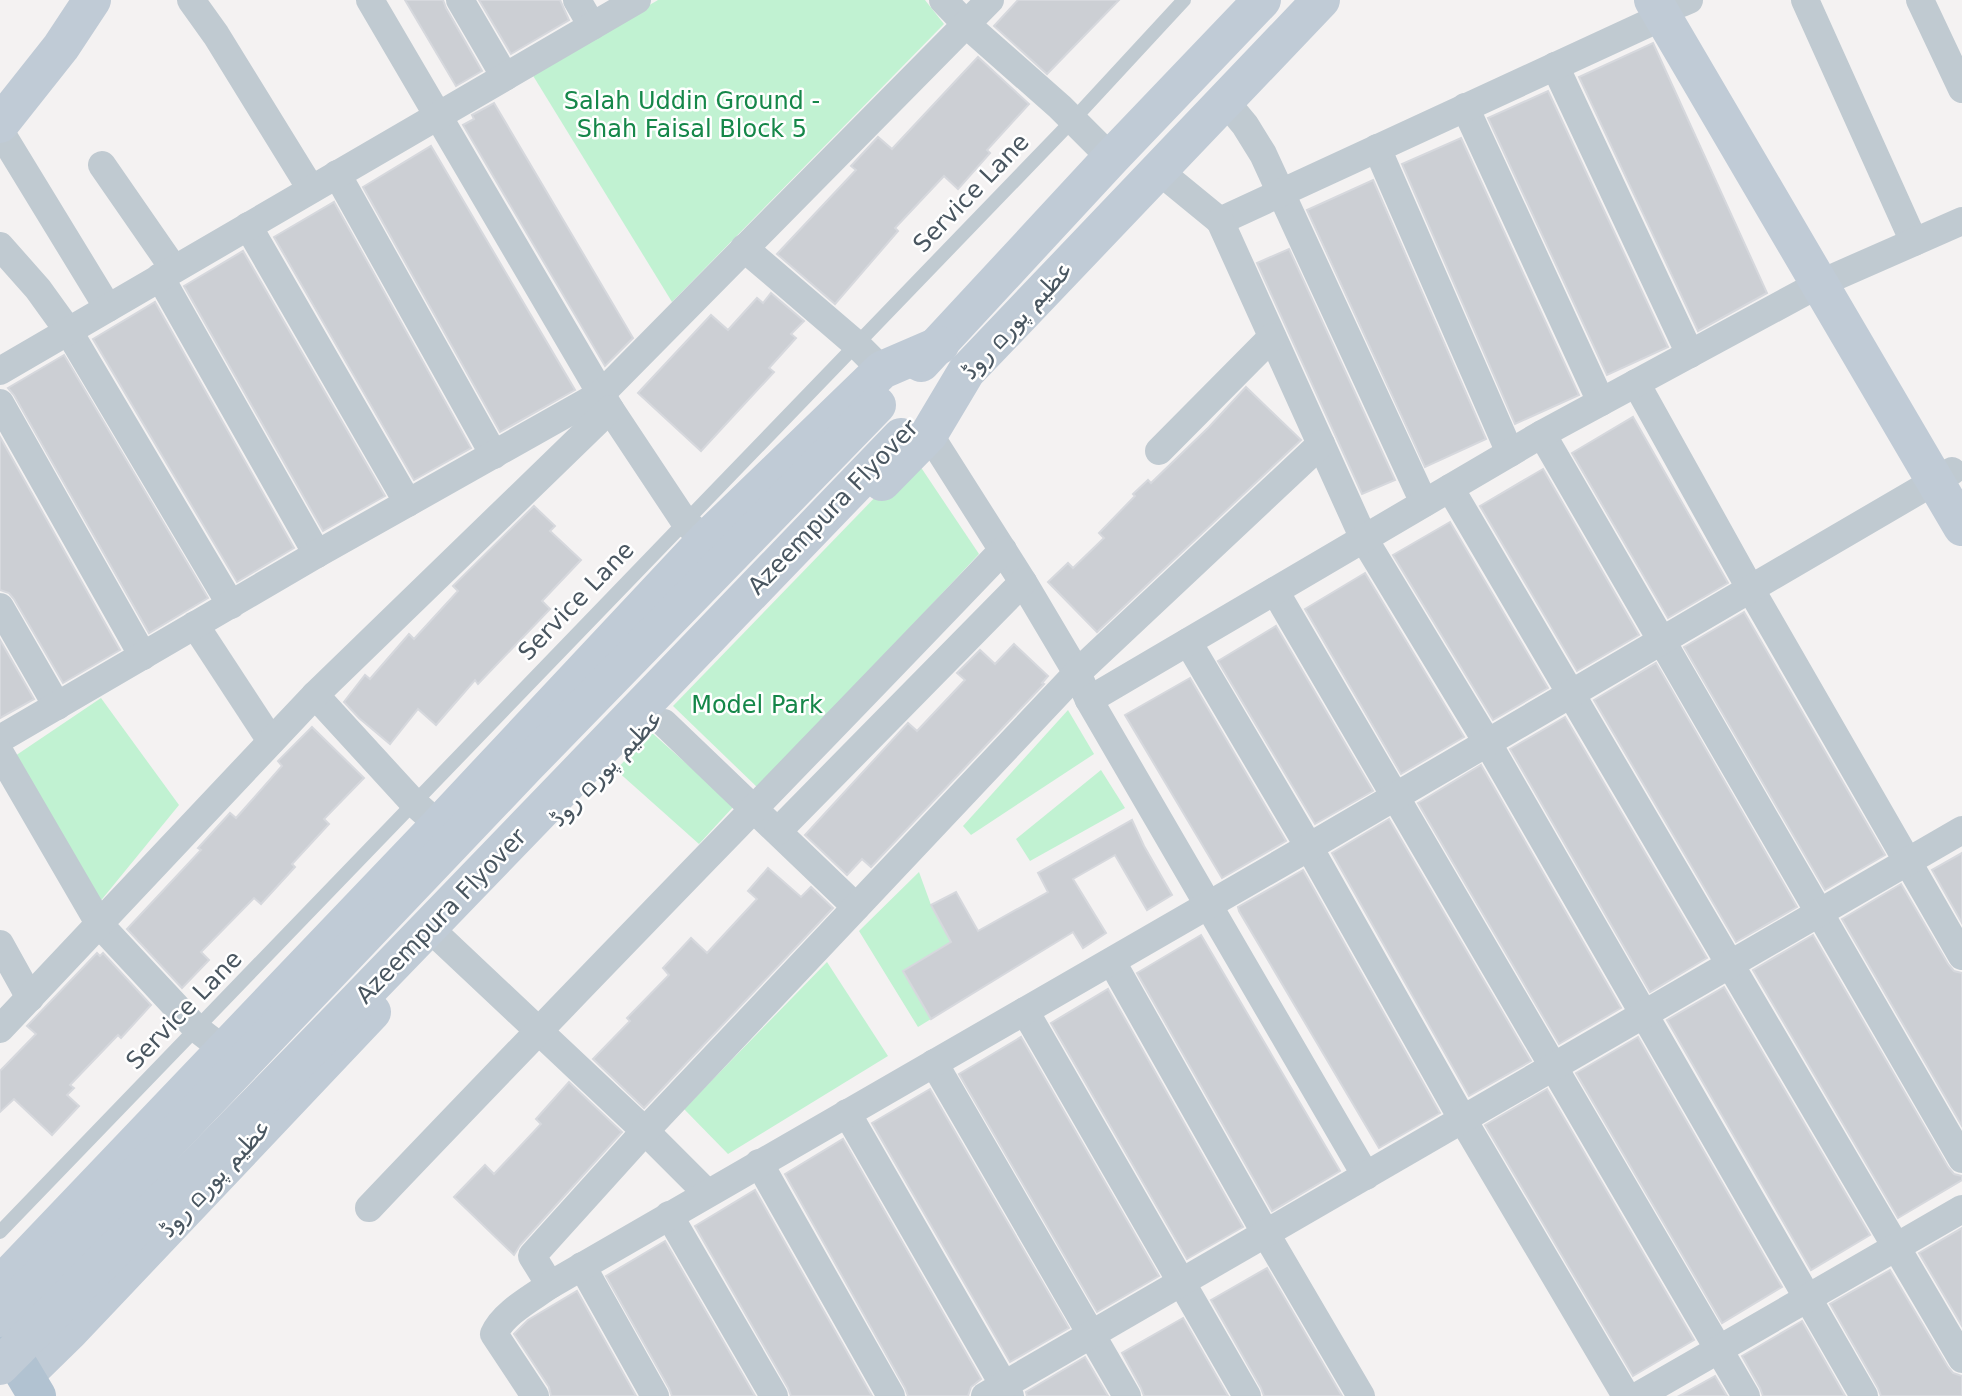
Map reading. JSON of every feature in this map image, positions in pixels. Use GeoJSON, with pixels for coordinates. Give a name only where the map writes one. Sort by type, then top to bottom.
{"type":"FeatureCollection","features":[{"type":"Feature","properties":{"kind":"main road"},"geometry":{"type":"LineString","coordinates":[[0,124],[61,47],[92,0]]}},
{"type":"Feature","properties":{"kind":"main road","name":"عظیم پورہ روڈ"},"geometry":{"type":"LineString","coordinates":[[953,359],[1111,158],[1262,0]]}},
{"type":"Feature","properties":{"kind":"main road","name":"عظیم پورہ روڈ"},"geometry":{"type":"LineString","coordinates":[[953,359],[1159,171],[1321,0]]}},
{"type":"Feature","properties":{"kind":"main road"},"geometry":{"type":"LineString","coordinates":[[1674,4],[1830,279],[1949,479],[1962,527]]}},
{"type":"Feature","properties":{"kind":"main road","name":"Azeempura Flyover"},"geometry":{"type":"LineString","coordinates":[[0,1318],[516,776],[872,373],[953,359]]}},
{"type":"Feature","properties":{"kind":"main road","name":"Azeempura Flyover"},"geometry":{"type":"LineString","coordinates":[[20,1379],[187,1177],[537,816],[915,435],[953,359]]}},
{"type":"Feature","properties":{"kind":"main road"},"geometry":{"type":"LineString","coordinates":[[69,1332],[2,1282],[210,1039],[695,531],[872,373]]}},
{"type":"Feature","properties":{"kind":"main road","name":"عظیم پورہ روڈ"},"geometry":{"type":"LineString","coordinates":[[20,1379],[69,1332],[915,435]]}},
{"type":"Feature","properties":{"kind":"main road"},"geometry":{"type":"LineString","coordinates":[[0,1334],[20,1379]]}},
{"type":"Feature","properties":{"kind":"street"},"geometry":{"type":"LineString","coordinates":[[191,0],[216,35],[311,189]]}},
{"type":"Feature","properties":{"kind":"street"},"geometry":{"type":"LineString","coordinates":[[370,0],[605,401],[695,531]]}},
{"type":"Feature","properties":{"kind":"street"},"geometry":{"type":"LineString","coordinates":[[460,0],[505,77]]}},
{"type":"Feature","properties":{"kind":"street"},"geometry":{"type":"LineString","coordinates":[[577,0],[592,26]]}},
{"type":"Feature","properties":{"kind":"street"},"geometry":{"type":"LineString","coordinates":[[0,371],[637,0]]}},
{"type":"Feature","properties":{"kind":"street"},"geometry":{"type":"LineString","coordinates":[[943,0],[1111,158]]}},
{"type":"Feature","properties":{"kind":"street"},"geometry":{"type":"LineString","coordinates":[[0,1029],[315,695],[605,401],[744,248],[990,0]]}},
{"type":"Feature","properties":{"kind":"street"},"geometry":{"type":"LineString","coordinates":[[1805,0],[1914,242]]}},
{"type":"Feature","properties":{"kind":"street"},"geometry":{"type":"LineString","coordinates":[[1920,0],[1962,89]]}},
{"type":"Feature","properties":{"kind":"street"},"geometry":{"type":"LineString","coordinates":[[1220,221],[1555,66],[1674,4]]}},
{"type":"Feature","properties":{"kind":"street"},"geometry":{"type":"LineString","coordinates":[[1555,66],[1690,354]]}},
{"type":"Feature","properties":{"kind":"street"},"geometry":{"type":"LineString","coordinates":[[1225,101],[1245,125],[1263,154],[1424,503]]}},
{"type":"Feature","properties":{"kind":"street"},"geometry":{"type":"LineString","coordinates":[[1465,107],[1601,402]]}},
{"type":"Feature","properties":{"kind":"street"},"geometry":{"type":"LineString","coordinates":[[0,131],[108,307]]}},
{"type":"Feature","properties":{"kind":"street"},"geometry":{"type":"LineString","coordinates":[[1377,148],[1510,453]]}},
{"type":"Feature","properties":{"kind":"street"},"geometry":{"type":"LineString","coordinates":[[102,165],[167,273],[317,554]]}},
{"type":"Feature","properties":{"kind":"street"},"geometry":{"type":"LineString","coordinates":[[1159,171],[1220,221],[1364,539],[1488,742],[1864,1396]]}},
{"type":"Feature","properties":{"kind":"street"},"geometry":{"type":"LineString","coordinates":[[337,174],[494,455]]}},
{"type":"Feature","properties":{"kind":"street"},"geometry":{"type":"LineString","coordinates":[[1090,700],[1542,434],[1830,279],[1962,220]]}},
{"type":"Feature","properties":{"kind":"street"},"geometry":{"type":"LineString","coordinates":[[248,226],[408,503]]}},
{"type":"Feature","properties":{"kind":"street"},"geometry":{"type":"LineString","coordinates":[[0,246],[38,289],[69,332],[231,605]]}},
{"type":"Feature","properties":{"kind":"street"},"geometry":{"type":"LineString","coordinates":[[744,248],[872,373]]}},
{"type":"Feature","properties":{"kind":"street"},"geometry":{"type":"LineString","coordinates":[[1159,450],[1272,337]]}},
{"type":"Feature","properties":{"kind":"street"},"geometry":{"type":"LineString","coordinates":[[1636,383],[1750,588],[1962,956]]}},
{"type":"Feature","properties":{"kind":"street"},"geometry":{"type":"LineString","coordinates":[[0,739],[408,503],[494,455],[605,401]]}},
{"type":"Feature","properties":{"kind":"street"},"geometry":{"type":"LineString","coordinates":[[0,403],[143,656]]}},
{"type":"Feature","properties":{"kind":"street"},"geometry":{"type":"LineString","coordinates":[[1542,434],[1962,1159]]}},
{"type":"Feature","properties":{"kind":"street"},"geometry":{"type":"LineString","coordinates":[[915,435],[1003,550],[1023,582],[1366,1176]]}},
{"type":"Feature","properties":{"kind":"street"},"geometry":{"type":"LineString","coordinates":[[550,1284],[532,1256],[645,1131],[1077,673],[1321,444]]}},
{"type":"Feature","properties":{"kind":"street"},"geometry":{"type":"LineString","coordinates":[[535,1396],[494,1334],[505,1318],[550,1284],[1309,848],[1750,588],[1949,479]]}},
{"type":"Feature","properties":{"kind":"street"},"geometry":{"type":"LineString","coordinates":[[1450,488],[1962,1359]]}},
{"type":"Feature","properties":{"kind":"street"},"geometry":{"type":"LineString","coordinates":[[369,1208],[537,1030],[755,810],[1003,550]]}},
{"type":"Feature","properties":{"kind":"street"},"geometry":{"type":"LineString","coordinates":[[778,831],[1023,582]]}},
{"type":"Feature","properties":{"kind":"street"},"geometry":{"type":"LineString","coordinates":[[1275,591],[1746,1396]]}},
{"type":"Feature","properties":{"kind":"street"},"geometry":{"type":"LineString","coordinates":[[0,607],[57,706]]}},
{"type":"Feature","properties":{"kind":"street"},"geometry":{"type":"LineString","coordinates":[[195,625],[271,741]]}},
{"type":"Feature","properties":{"kind":"street"},"geometry":{"type":"LineString","coordinates":[[1188,642],[1309,848],[1463,1120],[1626,1396]]}},
{"type":"Feature","properties":{"kind":"street"},"geometry":{"type":"LineString","coordinates":[[315,695],[426,813]]}},
{"type":"Feature","properties":{"kind":"street"},"geometry":{"type":"LineString","coordinates":[[664,723],[856,907]]}},
{"type":"Feature","properties":{"kind":"street"},"geometry":{"type":"LineString","coordinates":[[0,753],[100,925],[210,1039]]}},
{"type":"Feature","properties":{"kind":"street"},"geometry":{"type":"LineString","coordinates":[[847,1113],[1000,1392],[1091,1335],[1962,830]]}},
{"type":"Feature","properties":{"kind":"street"},"geometry":{"type":"LineString","coordinates":[[441,939],[707,1193]]}},
{"type":"Feature","properties":{"kind":"street"},"geometry":{"type":"LineString","coordinates":[[1,950],[30,998]]}},
{"type":"Feature","properties":{"kind":"street"},"geometry":{"type":"LineString","coordinates":[[1112,961],[1361,1396]]}},
{"type":"Feature","properties":{"kind":"street"},"geometry":{"type":"LineString","coordinates":[[1025,1011],[1247,1396]]}},
{"type":"Feature","properties":{"kind":"street"},"geometry":{"type":"LineString","coordinates":[[934,1063],[1127,1396]]}},
{"type":"Feature","properties":{"kind":"street"},"geometry":{"type":"LineString","coordinates":[[759,1163],[891,1396]]}},
{"type":"Feature","properties":{"kind":"street"},"geometry":{"type":"LineString","coordinates":[[1638,1396],[1962,1209]]}},
{"type":"Feature","properties":{"kind":"street"},"geometry":{"type":"LineString","coordinates":[[669,1215],[774,1396]]}},
{"type":"Feature","properties":{"kind":"street"},"geometry":{"type":"LineString","coordinates":[[582,1266],[654,1396]]}},
{"type":"Feature","properties":{"kind":"lane","name":"Service Lane"},"geometry":{"type":"LineString","coordinates":[[872,373],[1073,120],[1184,0]]}},
{"type":"Feature","properties":{"kind":"lane","name":"Service Lane"},"geometry":{"type":"LineString","coordinates":[[0,1232],[210,1039]]}},
{"type":"Feature","properties":{"kind":"green space","name":"Salah Uddin Ground - Shah Faisal Block 5"},"geometry":{"type":"Polygon","coordinates":[[[658,0],[925,0],[944,24],[672,302],[532,74],[658,0]]]}},
{"type":"Feature","properties":{"kind":"green space","name":"Model Park"},"geometry":{"type":"Polygon","coordinates":[[[914,457],[979,554],[759,789],[673,706],[914,457]]]}},
{"type":"Feature","properties":{"kind":"green space"},"geometry":{"type":"Polygon","coordinates":[[[101,698],[179,805],[94,909],[15,756],[101,698]]]}},
{"type":"Feature","properties":{"kind":"green space"},"geometry":{"type":"Polygon","coordinates":[[[1068,710],[1094,754],[971,835],[963,826],[1068,710]]]}},
{"type":"Feature","properties":{"kind":"green space"},"geometry":{"type":"Polygon","coordinates":[[[651,732],[734,806],[699,844],[616,770],[651,732]]]}},
{"type":"Feature","properties":{"kind":"green space"},"geometry":{"type":"Polygon","coordinates":[[[1101,770],[1125,808],[1030,861],[1016,839],[1101,770]]]}},
{"type":"Feature","properties":{"kind":"green space"},"geometry":{"type":"Polygon","coordinates":[[[919,872],[931,905],[957,953],[936,951],[903,971],[931,1019],[918,1027],[859,931],[919,872]]]}},
{"type":"Feature","properties":{"kind":"green space"},"geometry":{"type":"Polygon","coordinates":[[[827,962],[888,1056],[728,1154],[684,1109],[827,962]]]}},
{"type":"Feature","properties":{"kind":"building"},"geometry":{"type":"Polygon","coordinates":[[[405,0],[443,0],[482,71],[456,86],[405,0]]]}},
{"type":"Feature","properties":{"kind":"building"},"geometry":{"type":"Polygon","coordinates":[[[479,0],[560,0],[569,20],[511,54],[479,0]]]}},
{"type":"Feature","properties":{"kind":"building"},"geometry":{"type":"Polygon","coordinates":[[[1018,0],[1119,0],[1047,74],[994,26],[1018,0]]]}},
{"type":"Feature","properties":{"kind":"building"},"geometry":{"type":"Polygon","coordinates":[[[1653,43],[1767,293],[1698,331],[1579,77],[1653,43]]]}},
{"type":"Feature","properties":{"kind":"building"},"geometry":{"type":"Polygon","coordinates":[[[978,57],[1029,104],[987,150],[990,153],[958,189],[944,176],[895,228],[898,231],[835,304],[777,254],[856,170],[851,166],[878,137],[892,149],[978,57]]]}},
{"type":"Feature","properties":{"kind":"building"},"geometry":{"type":"Polygon","coordinates":[[[1548,91],[1668,347],[1607,375],[1488,118],[1548,91]]]}},
{"type":"Feature","properties":{"kind":"building"},"geometry":{"type":"Polygon","coordinates":[[[494,103],[633,338],[605,366],[463,125],[474,119],[472,115],[494,103]]]}},
{"type":"Feature","properties":{"kind":"building"},"geometry":{"type":"Polygon","coordinates":[[[1461,138],[1579,395],[1515,424],[1402,164],[1461,138]]]}},
{"type":"Feature","properties":{"kind":"building"},"geometry":{"type":"Polygon","coordinates":[[[431,146],[575,390],[500,432],[363,187],[431,146]]]}},
{"type":"Feature","properties":{"kind":"building"},"geometry":{"type":"Polygon","coordinates":[[[1373,180],[1486,439],[1425,467],[1307,210],[1373,180]]]}},
{"type":"Feature","properties":{"kind":"building"},"geometry":{"type":"Polygon","coordinates":[[[334,202],[471,448],[414,480],[274,237],[334,202]]]}},
{"type":"Feature","properties":{"kind":"building"},"geometry":{"type":"Polygon","coordinates":[[[1289,249],[1395,480],[1362,494],[1257,263],[1289,249]]]}},
{"type":"Feature","properties":{"kind":"building"},"geometry":{"type":"Polygon","coordinates":[[[243,251],[385,496],[323,531],[184,286],[243,251]]]}},
{"type":"Feature","properties":{"kind":"building"},"geometry":{"type":"Polygon","coordinates":[[[771,293],[804,321],[791,334],[796,338],[769,368],[774,372],[701,451],[638,393],[711,315],[728,330],[757,298],[763,303],[771,293]]]}},
{"type":"Feature","properties":{"kind":"building"},"geometry":{"type":"Polygon","coordinates":[[[155,302],[294,548],[237,582],[93,339],[155,302]]]}},
{"type":"Feature","properties":{"kind":"building"},"geometry":{"type":"Polygon","coordinates":[[[64,355],[208,598],[149,633],[8,388],[64,355]]]}},
{"type":"Feature","properties":{"kind":"building"},"geometry":{"type":"Polygon","coordinates":[[[1246,387],[1301,440],[1097,632],[1048,582],[1068,563],[1073,568],[1104,538],[1099,533],[1135,496],[1133,494],[1148,480],[1151,483],[1246,387]]]}},
{"type":"Feature","properties":{"kind":"building"},"geometry":{"type":"Polygon","coordinates":[[[1633,417],[1728,583],[1668,618],[1572,453],[1633,417]]]}},
{"type":"Feature","properties":{"kind":"building"},"geometry":{"type":"Polygon","coordinates":[[[0,437],[120,650],[63,683],[14,599],[9,593],[0,590],[0,437]]]}},
{"type":"Feature","properties":{"kind":"building"},"geometry":{"type":"Polygon","coordinates":[[[1543,469],[1639,635],[1577,671],[1480,506],[1543,469]]]}},
{"type":"Feature","properties":{"kind":"building"},"geometry":{"type":"Polygon","coordinates":[[[534,506],[555,526],[550,531],[581,560],[542,601],[550,609],[478,684],[475,680],[436,725],[418,709],[390,744],[344,702],[365,675],[370,679],[409,634],[414,639],[458,591],[453,586],[534,506]]]}},
{"type":"Feature","properties":{"kind":"building"},"geometry":{"type":"Polygon","coordinates":[[[1450,522],[1548,688],[1493,720],[1393,555],[1450,522]]]}},
{"type":"Feature","properties":{"kind":"building"},"geometry":{"type":"Polygon","coordinates":[[[1365,573],[1464,737],[1401,774],[1305,609],[1365,573]]]}},
{"type":"Feature","properties":{"kind":"building"},"geometry":{"type":"Polygon","coordinates":[[[1744,612],[1885,855],[1825,890],[1684,647],[1744,612]]]}},
{"type":"Feature","properties":{"kind":"building"},"geometry":{"type":"Polygon","coordinates":[[[1276,626],[1373,791],[1315,824],[1218,661],[1276,626]]]}},
{"type":"Feature","properties":{"kind":"building"},"geometry":{"type":"Polygon","coordinates":[[[0,640],[34,699],[0,718],[0,640]]]}},
{"type":"Feature","properties":{"kind":"building"},"geometry":{"type":"Polygon","coordinates":[[[1014,644],[1048,676],[1042,683],[1044,684],[871,867],[862,859],[847,875],[805,835],[908,723],[917,731],[965,680],[957,673],[980,650],[995,664],[1014,644]]]}},
{"type":"Feature","properties":{"kind":"building"},"geometry":{"type":"Polygon","coordinates":[[[1656,663],[1797,907],[1736,942],[1594,700],[1656,663]]]}},
{"type":"Feature","properties":{"kind":"building"},"geometry":{"type":"Polygon","coordinates":[[[1190,678],[1286,841],[1222,878],[1125,715],[1190,678]]]}},
{"type":"Feature","properties":{"kind":"building"},"geometry":{"type":"Polygon","coordinates":[[[1565,717],[1707,958],[1650,992],[1510,749],[1565,717]]]}},
{"type":"Feature","properties":{"kind":"building"},"geometry":{"type":"Polygon","coordinates":[[[312,727],[364,778],[324,819],[329,824],[292,864],[295,867],[261,904],[254,898],[201,952],[209,960],[182,988],[127,929],[201,850],[198,848],[230,813],[236,818],[282,766],[278,761],[312,727]]]}},
{"type":"Feature","properties":{"kind":"building"},"geometry":{"type":"Polygon","coordinates":[[[1481,765],[1621,1008],[1559,1044],[1418,803],[1481,765]]]}},
{"type":"Feature","properties":{"kind":"building"},"geometry":{"type":"Polygon","coordinates":[[[1389,819],[1531,1061],[1469,1096],[1332,853],[1389,819]]]}},
{"type":"Feature","properties":{"kind":"building"},"geometry":{"type":"Polygon","coordinates":[[[1132,820],[1172,895],[1147,910],[1115,855],[1073,879],[1106,933],[1083,948],[1073,932],[931,1019],[903,971],[951,942],[931,905],[956,892],[978,931],[1048,892],[1038,873],[1132,820]]]}},
{"type":"Feature","properties":{"kind":"building"},"geometry":{"type":"Polygon","coordinates":[[[1962,853],[1962,923],[1932,870],[1962,853]]]}},
{"type":"Feature","properties":{"kind":"building"},"geometry":{"type":"Polygon","coordinates":[[[768,868],[801,897],[811,887],[833,908],[644,1108],[593,1059],[630,1021],[627,1018],[669,975],[663,968],[691,938],[707,953],[757,899],[748,891],[768,868]]]}},
{"type":"Feature","properties":{"kind":"building"},"geometry":{"type":"Polygon","coordinates":[[[1303,870],[1440,1113],[1379,1148],[1239,911],[1238,907],[1303,870]]]}},
{"type":"Feature","properties":{"kind":"building"},"geometry":{"type":"Polygon","coordinates":[[[1901,884],[1948,964],[1954,971],[1962,973],[1962,1126],[1842,919],[1901,884]]]}},
{"type":"Feature","properties":{"kind":"building"},"geometry":{"type":"Polygon","coordinates":[[[1201,935],[1340,1171],[1272,1211],[1137,973],[1201,935]]]}},
{"type":"Feature","properties":{"kind":"building"},"geometry":{"type":"Polygon","coordinates":[[[1813,935],[1948,1167],[1954,1174],[1962,1176],[1962,1180],[1898,1218],[1753,970],[1813,935]]]}},
{"type":"Feature","properties":{"kind":"building"},"geometry":{"type":"Polygon","coordinates":[[[97,953],[100,956],[103,953],[151,1005],[121,1038],[118,1035],[70,1085],[74,1088],[67,1095],[79,1106],[52,1135],[14,1099],[0,1112],[0,1071],[36,1034],[27,1026],[97,953]]]}},
{"type":"Feature","properties":{"kind":"building"},"geometry":{"type":"Polygon","coordinates":[[[1724,987],[1870,1235],[1811,1270],[1667,1020],[1724,987]]]}},
{"type":"Feature","properties":{"kind":"building"},"geometry":{"type":"Polygon","coordinates":[[[1108,989],[1243,1227],[1187,1259],[1051,1023],[1108,989]]]}},
{"type":"Feature","properties":{"kind":"building"},"geometry":{"type":"Polygon","coordinates":[[[1021,1037],[1159,1276],[1097,1312],[959,1074],[1021,1037]]]}},
{"type":"Feature","properties":{"kind":"building"},"geometry":{"type":"Polygon","coordinates":[[[1638,1037],[1782,1287],[1722,1323],[1576,1073],[1638,1037]]]}},
{"type":"Feature","properties":{"kind":"building"},"geometry":{"type":"Polygon","coordinates":[[[569,1082],[622,1132],[514,1255],[454,1197],[485,1165],[494,1174],[541,1124],[536,1119],[569,1082]]]}},
{"type":"Feature","properties":{"kind":"building"},"geometry":{"type":"Polygon","coordinates":[[[930,1089],[1069,1328],[1010,1362],[872,1123],[930,1089]]]}},
{"type":"Feature","properties":{"kind":"building"},"geometry":{"type":"Polygon","coordinates":[[[1547,1089],[1694,1340],[1633,1376],[1485,1125],[1547,1089]]]}},
{"type":"Feature","properties":{"kind":"building"},"geometry":{"type":"Polygon","coordinates":[[[843,1139],[981,1379],[971,1387],[968,1396],[908,1396],[785,1174],[843,1139]]]}},
{"type":"Feature","properties":{"kind":"building"},"geometry":{"type":"Polygon","coordinates":[[[755,1190],[872,1396],[791,1396],[695,1226],[755,1190]]]}},
{"type":"Feature","properties":{"kind":"building"},"geometry":{"type":"Polygon","coordinates":[[[1962,1228],[1962,1326],[1919,1253],[1962,1228]]]}},
{"type":"Feature","properties":{"kind":"building"},"geometry":{"type":"Polygon","coordinates":[[[665,1241],[755,1396],[672,1396],[606,1276],[665,1241]]]}},
{"type":"Feature","properties":{"kind":"building"},"geometry":{"type":"Polygon","coordinates":[[[1267,1268],[1342,1396],[1264,1396],[1211,1300],[1267,1268]]]}},
{"type":"Feature","properties":{"kind":"building"},"geometry":{"type":"Polygon","coordinates":[[[1890,1270],[1948,1367],[1953,1373],[1962,1376],[1962,1396],[1881,1396],[1830,1304],[1890,1270]]]}},
{"type":"Feature","properties":{"kind":"building"},"geometry":{"type":"Polygon","coordinates":[[[577,1291],[636,1396],[551,1396],[549,1387],[514,1334],[528,1320],[577,1291]]]}},
{"type":"Feature","properties":{"kind":"building"},"geometry":{"type":"Polygon","coordinates":[[[1183,1318],[1228,1396],[1144,1396],[1122,1353],[1183,1318]]]}},
{"type":"Feature","properties":{"kind":"building"},"geometry":{"type":"Polygon","coordinates":[[[1802,1321],[1845,1396],[1763,1396],[1742,1356],[1802,1321]]]}},
{"type":"Feature","properties":{"kind":"building"},"geometry":{"type":"Polygon","coordinates":[[[1085,1357],[1108,1396],[1027,1396],[1026,1392],[1085,1357]]]}},
{"type":"Feature","properties":{"kind":"building"},"geometry":{"type":"Polygon","coordinates":[[[1715,1376],[1727,1396],[1679,1396],[1715,1376]]]}}]}
